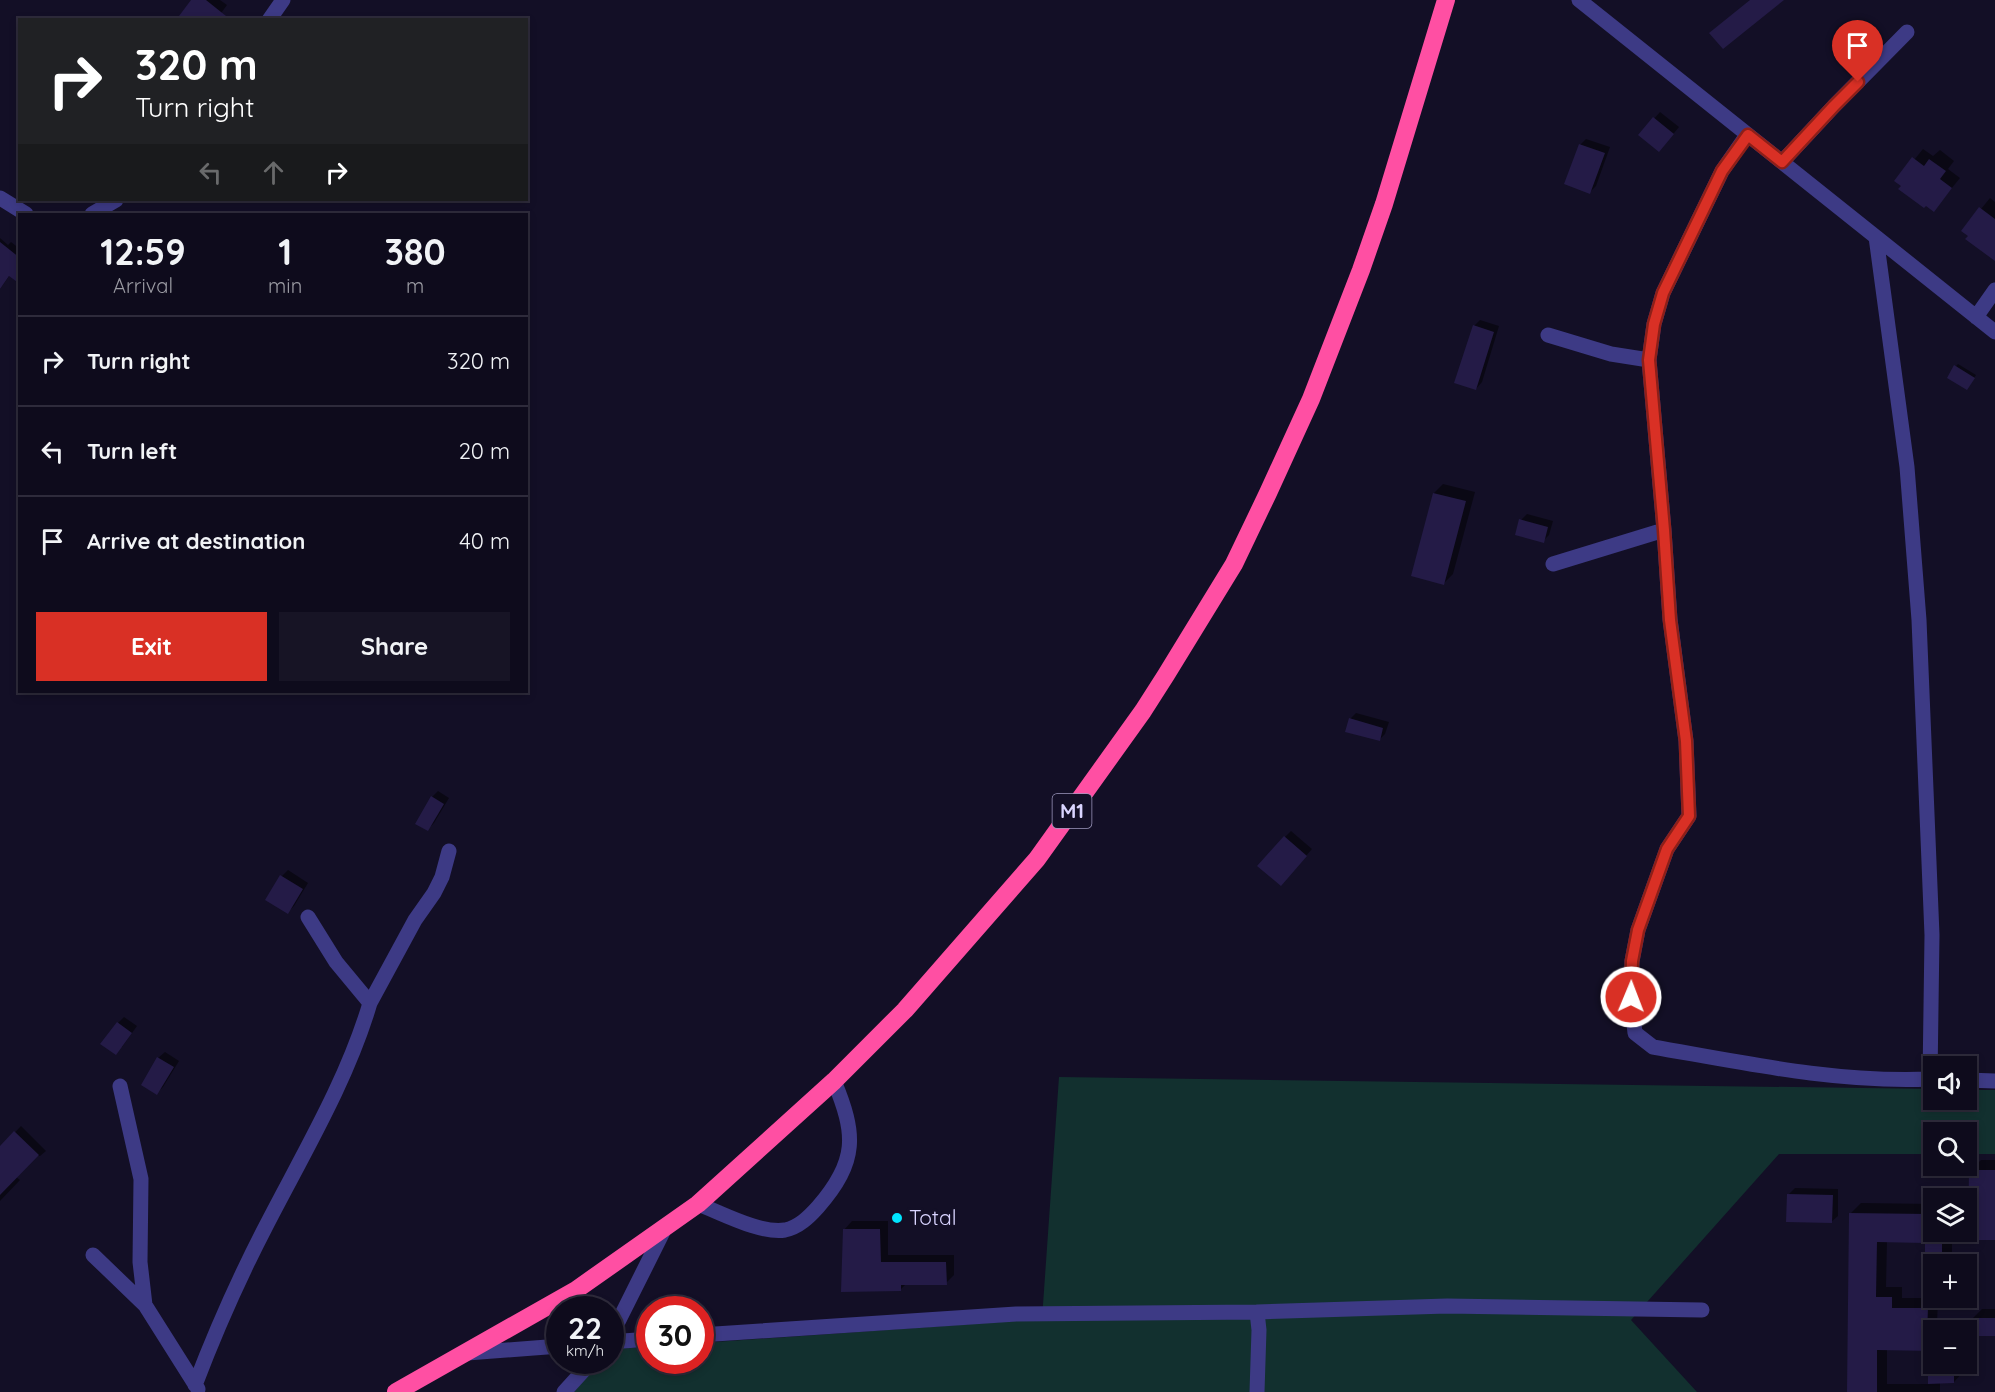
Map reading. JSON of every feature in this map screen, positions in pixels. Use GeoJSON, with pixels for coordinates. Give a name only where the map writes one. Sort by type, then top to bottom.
{"type":"FeatureCollection","features":[{"type":"Feature","properties":{"kind":"highway","name":"M1"},"geometry":{"type":"LineString","coordinates":[[396,1392],[461,1353],[576,1290],[698,1204],[834,1081],[905,1010],[1037,859],[1143,711],[1234,564],[1311,399],[1361,270],[1446,0]]}},
{"type":"Feature","properties":{"kind":"street"},"geometry":{"type":"LineString","coordinates":[[270,18],[283,0]]}},
{"type":"Feature","properties":{"kind":"street"},"geometry":{"type":"LineString","coordinates":[[1579,0],[1995,332]]}},
{"type":"Feature","properties":{"kind":"street"},"geometry":{"type":"LineString","coordinates":[[1782,162],[1907,32]]}},
{"type":"Feature","properties":{"kind":"street"},"geometry":{"type":"LineString","coordinates":[[1748,135],[1722,171],[1663,293],[1654,324],[1649,360],[1670,620],[1686,741],[1689,816],[1667,849],[1638,930],[1632,961],[1631,997],[1635,1033],[1653,1047],[1792,1071],[1890,1080],[1923,1079]]}},
{"type":"Feature","properties":{"kind":"street"},"geometry":{"type":"LineString","coordinates":[[0,198],[24,213]]}},
{"type":"Feature","properties":{"kind":"street"},"geometry":{"type":"LineString","coordinates":[[94,213],[114,201]]}},
{"type":"Feature","properties":{"kind":"street"},"geometry":{"type":"LineString","coordinates":[[1876,237],[1907,467],[1919,620],[1932,935],[1932,1056]]}},
{"type":"Feature","properties":{"kind":"street"},"geometry":{"type":"LineString","coordinates":[[1976,317],[1995,290]]}},
{"type":"Feature","properties":{"kind":"street"},"geometry":{"type":"LineString","coordinates":[[1548,335],[1611,354],[1649,360]]}},
{"type":"Feature","properties":{"kind":"street"},"geometry":{"type":"LineString","coordinates":[[1553,564],[1664,530]]}},
{"type":"Feature","properties":{"kind":"street"},"geometry":{"type":"LineString","coordinates":[[197,1388],[214,1335],[240,1276],[306,1149],[360,1037],[370,1003],[415,920],[442,877],[449,851]]}},
{"type":"Feature","properties":{"kind":"street"},"geometry":{"type":"LineString","coordinates":[[308,917],[336,962],[370,1003]]}},
{"type":"Feature","properties":{"kind":"street"},"geometry":{"type":"LineString","coordinates":[[1977,1080],[1995,1081]]}},
{"type":"Feature","properties":{"kind":"street"},"geometry":{"type":"LineString","coordinates":[[698,1204],[766,1230],[786,1230],[807,1220],[831,1192],[848,1162],[850,1130],[846,1110],[834,1081]]}},
{"type":"Feature","properties":{"kind":"street"},"geometry":{"type":"LineString","coordinates":[[120,1086],[141,1179],[140,1262],[145,1305]]}},
{"type":"Feature","properties":{"kind":"street"},"geometry":{"type":"LineString","coordinates":[[624,1312],[666,1226]]}},
{"type":"Feature","properties":{"kind":"street"},"geometry":{"type":"LineString","coordinates":[[93,1255],[145,1305],[197,1388]]}},
{"type":"Feature","properties":{"kind":"street"},"geometry":{"type":"LineString","coordinates":[[714,1334],[1016,1314],[1257,1312],[1447,1306],[1702,1310]]}},
{"type":"Feature","properties":{"kind":"street"},"geometry":{"type":"LineString","coordinates":[[1257,1312],[1259,1330],[1257,1392]]}},
{"type":"Feature","properties":{"kind":"street"},"geometry":{"type":"LineString","coordinates":[[461,1353],[546,1347]]}},
{"type":"Feature","properties":{"kind":"street"},"geometry":{"type":"LineString","coordinates":[[564,1392],[580,1374]]}},
{"type":"Feature","properties":{"kind":"green space"},"geometry":{"type":"Polygon","coordinates":[[[1059,1077],[1923,1089],[1923,1110],[1977,1110],[1977,1090],[1995,1090],[1995,1154],[1977,1154],[1977,1122],[1923,1122],[1923,1154],[1779,1154],[1631,1320],[1697,1392],[574,1392],[589,1374],[624,1374],[624,1348],[636,1348],[636,1374],[714,1374],[714,1342],[1042,1319],[1059,1077]]]}},
{"type":"Feature","properties":{"kind":"building"},"geometry":{"type":"Polygon","coordinates":[[[191,0],[206,0],[228,18],[178,18],[191,0]]]}},
{"type":"Feature","properties":{"kind":"building"},"geometry":{"type":"Polygon","coordinates":[[[1750,0],[1784,0],[1723,49],[1709,33],[1750,0]]]}},
{"type":"Feature","properties":{"kind":"building"},"geometry":{"type":"Polygon","coordinates":[[[1653,117],[1674,134],[1659,152],[1638,135],[1653,117]]]}},
{"type":"Feature","properties":{"kind":"building"},"geometry":{"type":"Polygon","coordinates":[[[1579,144],[1605,153],[1590,194],[1564,184],[1579,144]]]}},
{"type":"Feature","properties":{"kind":"building"},"geometry":{"type":"Polygon","coordinates":[[[1912,157],[1924,166],[1929,159],[1946,171],[1940,179],[1952,188],[1934,212],[1926,206],[1924,208],[1898,189],[1901,186],[1894,181],[1912,157]]]}},
{"type":"Feature","properties":{"kind":"building"},"geometry":{"type":"Polygon","coordinates":[[[1979,207],[1995,219],[1995,261],[1965,239],[1968,236],[1961,231],[1979,207]]]}},
{"type":"Feature","properties":{"kind":"building"},"geometry":{"type":"Polygon","coordinates":[[[0,242],[18,256],[18,283],[9,276],[0,289],[0,242]]]}},
{"type":"Feature","properties":{"kind":"building"},"geometry":{"type":"Polygon","coordinates":[[[1473,325],[1494,332],[1476,390],[1454,383],[1473,325]]]}},
{"type":"Feature","properties":{"kind":"building"},"geometry":{"type":"Polygon","coordinates":[[[1954,365],[1975,378],[1967,390],[1947,378],[1954,365]]]}},
{"type":"Feature","properties":{"kind":"building"},"geometry":{"type":"Polygon","coordinates":[[[1433,493],[1466,501],[1444,585],[1411,576],[1433,493]]]}},
{"type":"Feature","properties":{"kind":"building"},"geometry":{"type":"Polygon","coordinates":[[[1519,519],[1548,527],[1544,543],[1515,535],[1519,519]]]}},
{"type":"Feature","properties":{"kind":"building"},"geometry":{"type":"Polygon","coordinates":[[[1349,718],[1383,728],[1380,741],[1345,732],[1349,718]]]}},
{"type":"Feature","properties":{"kind":"building"},"geometry":{"type":"Polygon","coordinates":[[[431,796],[444,804],[428,831],[415,824],[431,796]]]}},
{"type":"Feature","properties":{"kind":"building"},"geometry":{"type":"Polygon","coordinates":[[[1284,836],[1307,856],[1281,886],[1257,866],[1284,836]]]}},
{"type":"Feature","properties":{"kind":"building"},"geometry":{"type":"Polygon","coordinates":[[[280,875],[303,889],[288,914],[265,900],[280,875]]]}},
{"type":"Feature","properties":{"kind":"building"},"geometry":{"type":"Polygon","coordinates":[[[117,1022],[132,1033],[116,1055],[100,1044],[117,1022]]]}},
{"type":"Feature","properties":{"kind":"building"},"geometry":{"type":"Polygon","coordinates":[[[157,1057],[174,1067],[157,1095],[141,1085],[157,1057]]]}},
{"type":"Feature","properties":{"kind":"building"},"geometry":{"type":"Polygon","coordinates":[[[14,1131],[39,1155],[0,1195],[0,1146],[14,1131]]]}},
{"type":"Feature","properties":{"kind":"building"},"geometry":{"type":"Polygon","coordinates":[[[1977,1170],[1995,1170],[1995,1240],[1977,1240],[1977,1188],[1969,1188],[1969,1176],[1977,1176],[1977,1170]]]}},
{"type":"Feature","properties":{"kind":"building"},"geometry":{"type":"Polygon","coordinates":[[[1787,1194],[1833,1195],[1832,1223],[1786,1222],[1787,1194]]]}},
{"type":"Feature","properties":{"kind":"building"},"geometry":{"type":"Polygon","coordinates":[[[1849,1213],[1923,1214],[1923,1242],[1942,1242],[1942,1254],[1925,1254],[1925,1243],[1877,1242],[1876,1297],[1892,1297],[1892,1308],[1928,1308],[1928,1320],[1923,1320],[1923,1351],[1877,1350],[1877,1392],[1847,1392],[1849,1213]]]}},
{"type":"Feature","properties":{"kind":"building"},"geometry":{"type":"Polygon","coordinates":[[[843,1229],[880,1229],[881,1262],[946,1262],[947,1285],[901,1285],[901,1291],[841,1292],[843,1229]]]}},
{"type":"Feature","properties":{"kind":"building"},"geometry":{"type":"Polygon","coordinates":[[[1971,1318],[1995,1318],[1995,1336],[1977,1336],[1977,1320],[1971,1320],[1971,1318]]]}},
{"type":"Feature","properties":{"kind":"building"},"geometry":{"type":"Polygon","coordinates":[[[1928,1374],[1954,1374],[1954,1383],[1928,1384],[1928,1374]]]}},
{"type":"Feature","properties":{"kind":"place","name":"Total"},"geometry":{"type":"Point","coordinates":[897,1218]}},
{"type":"Feature","properties":{"kind":"route"},"geometry":{"type":"LineString","coordinates":[[1631,997],[1632,961],[1638,930],[1667,849],[1689,816],[1686,741],[1670,620],[1649,360],[1654,324],[1663,293],[1722,171],[1748,135],[1782,162],[1858,82]]}}]}
